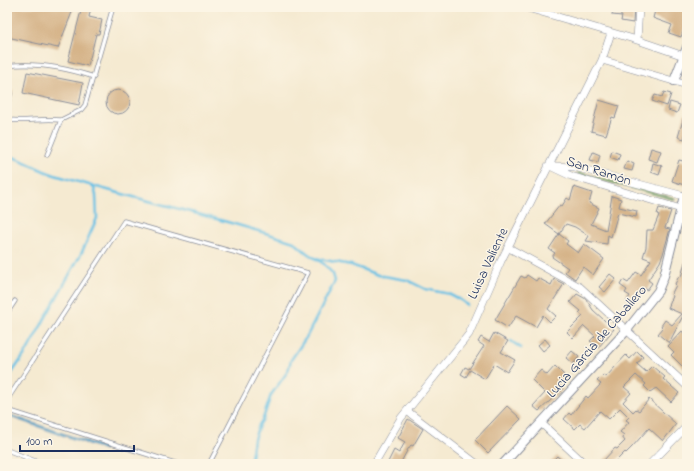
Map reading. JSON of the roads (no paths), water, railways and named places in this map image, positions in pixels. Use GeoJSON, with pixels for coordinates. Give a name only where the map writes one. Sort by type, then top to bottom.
{"type":"FeatureCollection","features":[{"type":"Feature","properties":{"kind":"street"},"geometry":{"type":"LineString","coordinates":[[524,7],[549,11],[684,56]]}},
{"type":"Feature","properties":{"kind":"street"},"geometry":{"type":"LineString","coordinates":[[637,40],[639,7]]}},
{"type":"Feature","properties":{"kind":"street","name":"Luisa Valiente"},"geometry":{"type":"LineString","coordinates":[[374,464],[407,411],[469,334],[548,166],[602,60],[612,32]]}},
{"type":"Feature","properties":{"kind":"street"},"geometry":{"type":"LineString","coordinates":[[674,81],[687,47]]}},
{"type":"Feature","properties":{"kind":"street"},"geometry":{"type":"LineString","coordinates":[[602,60],[687,85]]}},
{"type":"Feature","properties":{"kind":"street","name":"San Ramón"},"geometry":{"type":"LineString","coordinates":[[548,166],[575,167],[686,197]]}},
{"type":"Feature","properties":{"kind":"street","name":"San Ramón"},"geometry":{"type":"LineString","coordinates":[[548,166],[571,176],[684,209]]}},
{"type":"Feature","properties":{"kind":"street","name":"Lucia Garcia de Caballero"},"geometry":{"type":"LineString","coordinates":[[504,464],[627,330],[658,291],[684,209],[686,197]]}},
{"type":"Feature","properties":{"kind":"street"},"geometry":{"type":"LineString","coordinates":[[509,248],[580,287],[687,386]]}},
{"type":"Feature","properties":{"kind":"street"},"geometry":{"type":"LineString","coordinates":[[407,411],[477,464]]}},
{"type":"Feature","properties":{"kind":"street"},"geometry":{"type":"LineString","coordinates":[[541,423],[585,464]]}},
{"type":"Feature","properties":{"kind":"street"},"geometry":{"type":"LineString","coordinates":[[650,464],[687,426]]}},
{"type":"Feature","properties":{"kind":"lane"},"geometry":{"type":"LineString","coordinates":[[7,120],[22,122],[51,119],[61,120],[81,110],[85,105],[94,77],[113,7]]}},
{"type":"Feature","properties":{"kind":"lane"},"geometry":{"type":"LineString","coordinates":[[7,66],[30,64],[63,69],[94,77]]}},
{"type":"Feature","properties":{"kind":"lane"},"geometry":{"type":"LineString","coordinates":[[47,155],[61,120]]}},
{"type":"Feature","properties":{"kind":"lane"},"geometry":{"type":"LineString","coordinates":[[7,400],[124,221],[308,273],[209,464]]}},
{"type":"Feature","properties":{"kind":"lane"},"geometry":{"type":"LineString","coordinates":[[7,313],[15,301]]}},
{"type":"Feature","properties":{"kind":"lane"},"geometry":{"type":"LineString","coordinates":[[7,410],[178,464]]}},
{"type":"Feature","properties":{"kind":"lane"},"geometry":{"type":"LineString","coordinates":[[7,450],[43,464]]}},
{"type":"Feature","properties":{"kind":"water"},"geometry":{"type":"Polygon","coordinates":[[[7,414],[106,448],[105,450],[7,416],[7,414]]]}},
{"type":"Feature","properties":{"kind":"waterway"},"geometry":{"type":"LineString","coordinates":[[7,155],[55,175],[294,242],[324,264],[333,274],[335,281],[307,336],[291,360],[288,371],[271,395],[254,439],[250,464]]}},
{"type":"Feature","properties":{"kind":"waterway"},"geometry":{"type":"LineString","coordinates":[[7,380],[27,351],[82,252],[97,218],[96,195],[93,185]]}},
{"type":"Feature","properties":{"kind":"waterway"},"geometry":{"type":"LineString","coordinates":[[315,258],[351,265],[378,275],[407,280],[425,289],[449,294],[467,305]]}},
{"type":"Feature","properties":{"kind":"waterway"},"geometry":{"type":"LineString","coordinates":[[511,341],[521,348]]}}]}
